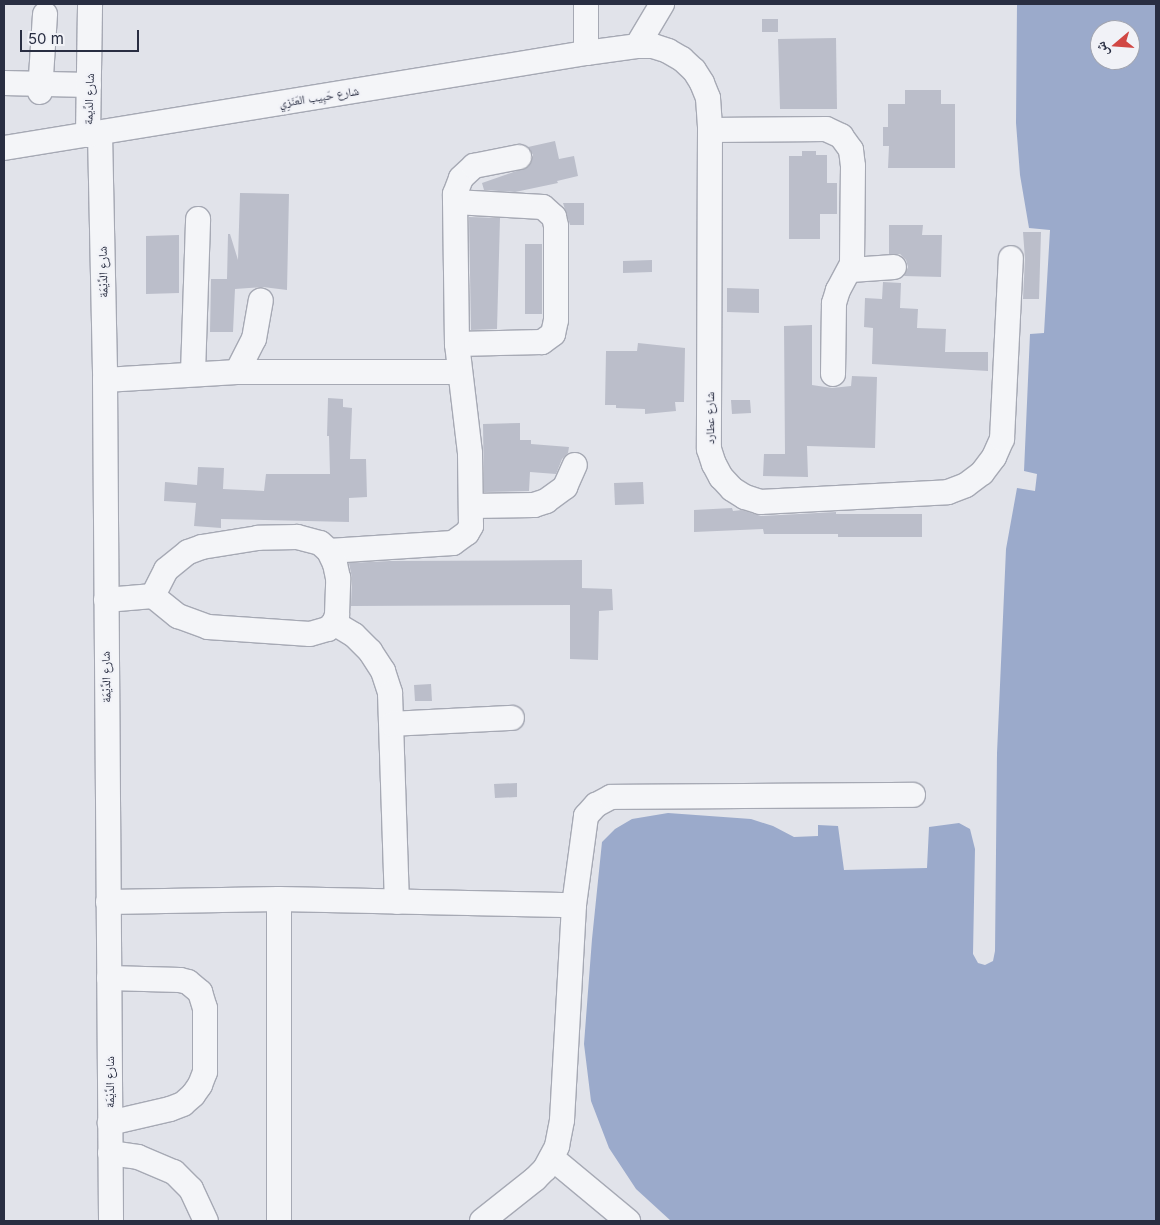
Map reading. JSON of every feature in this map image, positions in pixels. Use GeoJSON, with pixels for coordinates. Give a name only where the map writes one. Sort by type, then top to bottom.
{"type":"FeatureCollection","features":[{"type":"Feature","properties":{"kind":"street","name":"شارع الدِّيمة"},"geometry":{"type":"LineString","coordinates":[[90,4],[89,85],[94,134]]}},
{"type":"Feature","properties":{"kind":"street"},"geometry":{"type":"LineString","coordinates":[[586,4],[586,53]]}},
{"type":"Feature","properties":{"kind":"street"},"geometry":{"type":"LineString","coordinates":[[636,46],[662,4]]}},
{"type":"Feature","properties":{"kind":"street"},"geometry":{"type":"LineString","coordinates":[[41,88],[45,14]]}},
{"type":"Feature","properties":{"kind":"street","name":"شارع عطارد"},"geometry":{"type":"LineString","coordinates":[[586,53],[636,46],[652,46],[668,51],[682,59],[694,70],[708,98],[710,130],[710,449],[714,464],[722,477],[732,488],[745,497],[760,502],[778,502],[948,492],[966,485],[982,473],[994,458],[1002,439],[1011,258]]}},
{"type":"Feature","properties":{"kind":"street","name":"شارع حَبِيب العَنَزِي"},"geometry":{"type":"LineString","coordinates":[[4,148],[586,53]]}},
{"type":"Feature","properties":{"kind":"street"},"geometry":{"type":"LineString","coordinates":[[4,83],[41,88],[89,85]]}},
{"type":"Feature","properties":{"kind":"street"},"geometry":{"type":"LineString","coordinates":[[710,130],[826,129],[841,136],[851,150],[853,166],[851,270],[840,284],[834,303],[834,374]]}},
{"type":"Feature","properties":{"kind":"street","name":"شارع الدِّيْمَة"},"geometry":{"type":"LineString","coordinates":[[94,134],[105,380],[111,1221]]}},
{"type":"Feature","properties":{"kind":"street"},"geometry":{"type":"LineString","coordinates":[[329,551],[453,543],[467,533],[471,526],[472,506],[468,436],[457,344],[455,202],[457,185],[467,171],[474,166],[519,157]]}},
{"type":"Feature","properties":{"kind":"street"},"geometry":{"type":"LineString","coordinates":[[455,202],[543,207],[554,217],[556,226],[556,320],[553,334],[542,342],[457,344]]}},
{"type":"Feature","properties":{"kind":"street"},"geometry":{"type":"LineString","coordinates":[[193,373],[198,219]]}},
{"type":"Feature","properties":{"kind":"street"},"geometry":{"type":"LineString","coordinates":[[851,270],[894,267]]}},
{"type":"Feature","properties":{"kind":"street"},"geometry":{"type":"LineString","coordinates":[[237,372],[254,338],[261,301]]}},
{"type":"Feature","properties":{"kind":"street"},"geometry":{"type":"LineString","coordinates":[[105,380],[193,373],[237,372],[459,372]]}},
{"type":"Feature","properties":{"kind":"street"},"geometry":{"type":"LineString","coordinates":[[472,506],[534,505],[546,501],[565,487],[575,465]]}},
{"type":"Feature","properties":{"kind":"street"},"geometry":{"type":"LineString","coordinates":[[106,600],[153,596],[178,616],[208,627],[310,634],[328,630],[334,623],[337,615],[338,578],[335,564],[329,551],[320,543],[297,537],[258,538],[202,547],[188,552],[166,570],[153,596]]}},
{"type":"Feature","properties":{"kind":"street"},"geometry":{"type":"LineString","coordinates":[[334,623],[354,635],[370,651],[383,671],[390,693],[397,902]]}},
{"type":"Feature","properties":{"kind":"street"},"geometry":{"type":"LineString","coordinates":[[392,724],[512,718]]}},
{"type":"Feature","properties":{"kind":"street"},"geometry":{"type":"LineString","coordinates":[[484,1221],[535,1179],[552,1158],[559,1139],[562,1120],[574,905],[586,816],[596,805],[611,797],[913,795]]}},
{"type":"Feature","properties":{"kind":"street"},"geometry":{"type":"LineString","coordinates":[[108,902],[279,899],[574,905]]}},
{"type":"Feature","properties":{"kind":"street"},"geometry":{"type":"LineString","coordinates":[[279,899],[279,1221]]}},
{"type":"Feature","properties":{"kind":"street"},"geometry":{"type":"LineString","coordinates":[[109,978],[180,980],[188,982],[200,992],[205,1008],[205,1072],[193,1096],[183,1104],[170,1109],[110,1123]]}},
{"type":"Feature","properties":{"kind":"street"},"geometry":{"type":"LineString","coordinates":[[110,1153],[138,1156],[174,1172],[191,1190],[206,1221]]}},
{"type":"Feature","properties":{"kind":"street"},"geometry":{"type":"LineString","coordinates":[[552,1158],[628,1221]]}},
{"type":"Feature","properties":{"kind":"water"},"geometry":{"type":"Polygon","coordinates":[[[1017,4],[1156,4],[1156,1221],[671,1221],[636,1189],[609,1148],[591,1101],[584,1044],[592,939],[602,842],[615,829],[632,819],[668,813],[751,819],[773,826],[794,837],[818,836],[818,825],[838,826],[844,870],[927,868],[929,827],[959,823],[970,829],[975,849],[973,954],[978,963],[985,965],[993,961],[995,951],[997,753],[1006,549],[1017,488],[1035,491],[1037,474],[1024,471],[1030,334],[1044,333],[1050,230],[1029,228],[1020,175],[1016,123],[1017,4]]]}},
{"type":"Feature","properties":{"kind":"building"},"geometry":{"type":"Polygon","coordinates":[[[762,19],[778,19],[778,32],[762,32],[762,19]]]}},
{"type":"Feature","properties":{"kind":"building"},"geometry":{"type":"Polygon","coordinates":[[[836,38],[837,109],[780,109],[778,39],[836,38]]]}},
{"type":"Feature","properties":{"kind":"building"},"geometry":{"type":"Polygon","coordinates":[[[905,90],[941,90],[941,104],[955,104],[955,168],[888,168],[889,146],[883,146],[883,127],[888,127],[888,104],[905,104],[905,90]]]}},
{"type":"Feature","properties":{"kind":"building"},"geometry":{"type":"Polygon","coordinates":[[[555,141],[559,159],[574,156],[578,176],[557,181],[558,183],[515,192],[484,190],[482,183],[528,167],[533,155],[528,147],[555,141]]]}},
{"type":"Feature","properties":{"kind":"building"},"geometry":{"type":"Polygon","coordinates":[[[802,151],[816,151],[816,155],[827,155],[827,183],[837,183],[837,214],[820,214],[820,239],[789,239],[789,156],[802,156],[802,151]]]}},
{"type":"Feature","properties":{"kind":"building"},"geometry":{"type":"Polygon","coordinates":[[[240,193],[289,194],[287,290],[263,287],[235,289],[233,332],[210,332],[211,279],[227,279],[228,234],[230,234],[238,260],[240,193]]]}},
{"type":"Feature","properties":{"kind":"building"},"geometry":{"type":"Polygon","coordinates":[[[563,203],[584,203],[584,225],[570,225],[563,203]]]}},
{"type":"Feature","properties":{"kind":"building"},"geometry":{"type":"Polygon","coordinates":[[[469,217],[500,218],[497,329],[471,330],[469,217]]]}},
{"type":"Feature","properties":{"kind":"building"},"geometry":{"type":"Polygon","coordinates":[[[889,225],[923,225],[922,235],[942,235],[941,277],[904,276],[908,267],[906,260],[900,254],[889,254],[889,225]]]}},
{"type":"Feature","properties":{"kind":"building"},"geometry":{"type":"Polygon","coordinates":[[[1023,232],[1041,232],[1039,299],[1023,299],[1025,259],[1023,232]]]}},
{"type":"Feature","properties":{"kind":"building"},"geometry":{"type":"Polygon","coordinates":[[[179,235],[179,293],[146,294],[146,236],[179,235]]]}},
{"type":"Feature","properties":{"kind":"building"},"geometry":{"type":"Polygon","coordinates":[[[525,244],[542,244],[542,314],[525,314],[525,244]]]}},
{"type":"Feature","properties":{"kind":"building"},"geometry":{"type":"Polygon","coordinates":[[[652,260],[652,272],[623,273],[623,261],[652,260]]]}},
{"type":"Feature","properties":{"kind":"building"},"geometry":{"type":"Polygon","coordinates":[[[883,282],[901,283],[900,308],[918,309],[917,328],[946,329],[945,352],[988,352],[988,371],[872,364],[873,328],[864,327],[865,298],[882,299],[883,282]]]}},
{"type":"Feature","properties":{"kind":"building"},"geometry":{"type":"Polygon","coordinates":[[[727,288],[759,289],[759,313],[727,312],[727,288]]]}},
{"type":"Feature","properties":{"kind":"building"},"geometry":{"type":"Polygon","coordinates":[[[812,325],[812,385],[832,388],[851,386],[852,376],[877,377],[875,448],[807,446],[808,477],[763,476],[764,454],[785,454],[784,326],[812,325]]]}},
{"type":"Feature","properties":{"kind":"building"},"geometry":{"type":"Polygon","coordinates":[[[638,343],[685,348],[684,402],[675,402],[676,411],[645,414],[645,409],[616,408],[616,405],[605,405],[606,351],[637,351],[638,343]]]}},
{"type":"Feature","properties":{"kind":"building"},"geometry":{"type":"Polygon","coordinates":[[[328,398],[343,399],[343,407],[352,408],[350,459],[366,459],[367,497],[349,498],[349,522],[221,519],[221,528],[194,526],[196,503],[164,501],[165,482],[197,485],[198,467],[224,468],[223,489],[264,491],[266,474],[330,474],[329,436],[327,436],[328,398]]]}},
{"type":"Feature","properties":{"kind":"building"},"geometry":{"type":"Polygon","coordinates":[[[731,400],[750,400],[751,413],[732,414],[731,400]]]}},
{"type":"Feature","properties":{"kind":"building"},"geometry":{"type":"Polygon","coordinates":[[[520,423],[520,440],[531,440],[531,444],[569,447],[568,453],[562,459],[556,474],[530,472],[529,491],[484,492],[483,424],[520,423]]]}},
{"type":"Feature","properties":{"kind":"building"},"geometry":{"type":"Polygon","coordinates":[[[643,482],[644,504],[615,505],[614,483],[643,482]]]}},
{"type":"Feature","properties":{"kind":"building"},"geometry":{"type":"Polygon","coordinates":[[[732,508],[733,511],[742,510],[761,516],[836,512],[836,514],[922,514],[922,537],[838,537],[838,534],[764,534],[763,529],[694,532],[694,510],[732,508]]]}},
{"type":"Feature","properties":{"kind":"building"},"geometry":{"type":"Polygon","coordinates":[[[582,560],[582,588],[612,589],[613,610],[599,611],[598,660],[570,659],[570,605],[351,606],[352,578],[349,563],[582,560]]]}},
{"type":"Feature","properties":{"kind":"building"},"geometry":{"type":"Polygon","coordinates":[[[431,684],[432,701],[415,701],[414,685],[431,684]]]}},
{"type":"Feature","properties":{"kind":"building"},"geometry":{"type":"Polygon","coordinates":[[[517,783],[517,797],[495,798],[494,784],[517,783]]]}}]}
